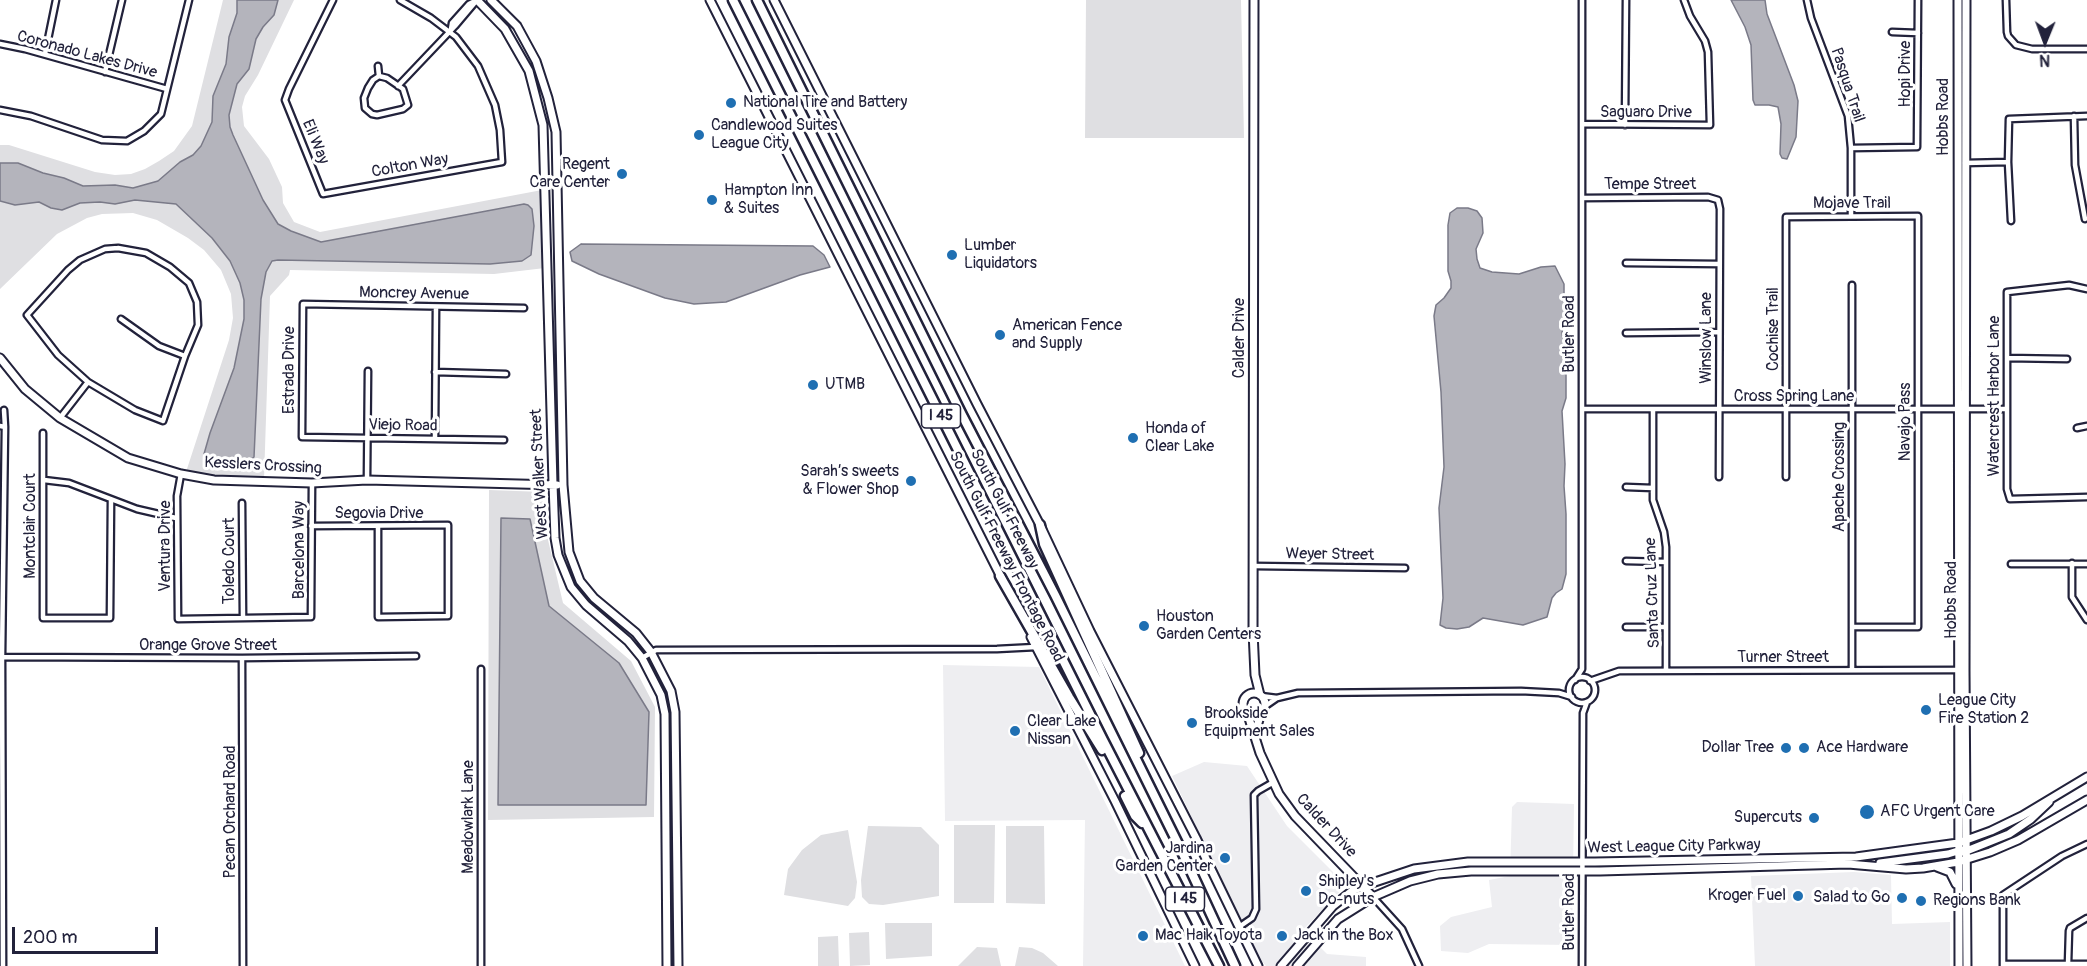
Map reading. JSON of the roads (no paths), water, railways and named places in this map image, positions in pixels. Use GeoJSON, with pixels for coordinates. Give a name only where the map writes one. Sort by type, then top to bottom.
{"type":"FeatureCollection","features":[{"type":"Feature","properties":{"kind":"highway","name":"South Gulf Freeway"},"geometry":{"type":"LineString","coordinates":[[733,0],[1219,966]]}},
{"type":"Feature","properties":{"kind":"highway","name":"South Gulf Freeway"},"geometry":{"type":"LineString","coordinates":[[757,0],[962,416],[1046,576],[1235,966]]}},
{"type":"Feature","properties":{"kind":"highway"},"geometry":{"type":"LineString","coordinates":[[1040,525],[1044,544],[1181,839],[1196,882]]}},
{"type":"Feature","properties":{"kind":"highway"},"geometry":{"type":"LineString","coordinates":[[1000,576],[1069,697],[1100,746],[1135,816],[1150,832]]}},
{"type":"Feature","properties":{"kind":"street"},"geometry":{"type":"LineString","coordinates":[[45,54],[56,0]]}},
{"type":"Feature","properties":{"kind":"street"},"geometry":{"type":"LineString","coordinates":[[105,72],[122,0]]}},
{"type":"Feature","properties":{"kind":"street"},"geometry":{"type":"LineString","coordinates":[[0,110],[31,116],[102,140],[127,141],[144,131],[161,114],[189,0]]}},
{"type":"Feature","properties":{"kind":"street","name":"Eli Way"},"geometry":{"type":"LineString","coordinates":[[322,194],[285,100],[333,0]]}},
{"type":"Feature","properties":{"kind":"street"},"geometry":{"type":"LineString","coordinates":[[400,0],[449,30]]}},
{"type":"Feature","properties":{"kind":"street"},"geometry":{"type":"LineString","coordinates":[[398,86],[477,0]]}},
{"type":"Feature","properties":{"kind":"street","name":"West Walker Street"},"geometry":{"type":"LineString","coordinates":[[477,0],[505,29],[529,70],[543,125],[553,484],[558,555],[571,586],[586,605],[628,641],[642,658],[661,695],[665,714],[667,966]]}},
{"type":"Feature","properties":{"kind":"street","name":"West Walker Street"},"geometry":{"type":"LineString","coordinates":[[491,0],[517,26],[536,61],[556,132],[563,485],[569,552],[580,581],[594,598],[636,633],[651,652],[671,692],[675,712],[678,966]]}},
{"type":"Feature","properties":{"kind":"street","name":"South Gulf Freeway Frontage Road"},"geometry":{"type":"LineString","coordinates":[[710,0],[1035,647],[1115,801],[1195,966]]}},
{"type":"Feature","properties":{"kind":"street"},"geometry":{"type":"LineString","coordinates":[[774,0],[1040,525],[1090,631],[1258,966]]}},
{"type":"Feature","properties":{"kind":"street","name":"Calder Drive"},"geometry":{"type":"LineString","coordinates":[[1254,0],[1255,675],[1261,695]]}},
{"type":"Feature","properties":{"kind":"street","name":"Butler Road"},"geometry":{"type":"LineString","coordinates":[[1582,0],[1582,669]]}},
{"type":"Feature","properties":{"kind":"street"},"geometry":{"type":"LineString","coordinates":[[1625,125],[1626,0]]}},
{"type":"Feature","properties":{"kind":"street","name":"Saguaro Drive"},"geometry":{"type":"LineString","coordinates":[[1582,124],[1710,125],[1708,52],[1705,41],[1690,16],[1684,0]]}},
{"type":"Feature","properties":{"kind":"street","name":"Pasqua Trail"},"geometry":{"type":"LineString","coordinates":[[1807,0],[1811,18],[1848,116],[1851,148],[1851,216]]}},
{"type":"Feature","properties":{"kind":"street","name":"Hopi Drive"},"geometry":{"type":"LineString","coordinates":[[1851,148],[1917,147],[1918,0]]}},
{"type":"Feature","properties":{"kind":"street","name":"Hobbs Road"},"geometry":{"type":"LineString","coordinates":[[1958,0],[1962,162],[1962,670],[1958,853],[1959,966]]}},
{"type":"Feature","properties":{"kind":"street","name":"Hobbs Road"},"geometry":{"type":"LineString","coordinates":[[1962,162],[1966,0]]}},
{"type":"Feature","properties":{"kind":"street"},"geometry":{"type":"LineString","coordinates":[[2006,0],[2007,32],[2013,43],[2025,48],[2087,49]]}},
{"type":"Feature","properties":{"kind":"street","name":"Colton Way"},"geometry":{"type":"LineString","coordinates":[[322,194],[502,162],[499,124],[493,98],[485,78],[467,50],[449,30]]}},
{"type":"Feature","properties":{"kind":"street"},"geometry":{"type":"LineString","coordinates":[[1892,32],[1918,33]]}},
{"type":"Feature","properties":{"kind":"street","name":"Coronado Lakes Drive"},"geometry":{"type":"LineString","coordinates":[[0,44],[45,54],[167,89]]}},
{"type":"Feature","properties":{"kind":"street"},"geometry":{"type":"LineString","coordinates":[[378,66],[380,76]]}},
{"type":"Feature","properties":{"kind":"street"},"geometry":{"type":"LineString","coordinates":[[380,76],[403,89],[408,105]]}},
{"type":"Feature","properties":{"kind":"street"},"geometry":{"type":"LineString","coordinates":[[380,76],[370,83],[364,98],[368,112],[377,115],[404,109],[408,105]]}},
{"type":"Feature","properties":{"kind":"street"},"geometry":{"type":"LineString","coordinates":[[408,105],[415,106]]}},
{"type":"Feature","properties":{"kind":"street"},"geometry":{"type":"LineString","coordinates":[[2074,116],[2075,165],[2085,219]]}},
{"type":"Feature","properties":{"kind":"street"},"geometry":{"type":"LineString","coordinates":[[2011,221],[2008,162],[2009,118],[2087,117]]}},
{"type":"Feature","properties":{"kind":"street"},"geometry":{"type":"LineString","coordinates":[[543,125],[556,132]]}},
{"type":"Feature","properties":{"kind":"street"},"geometry":{"type":"LineString","coordinates":[[1962,162],[2008,162]]}},
{"type":"Feature","properties":{"kind":"street","name":"Tempe Street"},"geometry":{"type":"LineString","coordinates":[[1582,198],[1708,197],[1718,200]]}},
{"type":"Feature","properties":{"kind":"street","name":"Winslow Lane"},"geometry":{"type":"LineString","coordinates":[[1718,200],[1720,209],[1719,477]]}},
{"type":"Feature","properties":{"kind":"street","name":"Mojave Trail"},"geometry":{"type":"LineString","coordinates":[[1785,217],[1918,216]]}},
{"type":"Feature","properties":{"kind":"street","name":"Navajo Pass"},"geometry":{"type":"LineString","coordinates":[[1852,627],[1918,627],[1918,216]]}},
{"type":"Feature","properties":{"kind":"street","name":"Cochise Trail"},"geometry":{"type":"LineString","coordinates":[[1785,217],[1786,477]]}},
{"type":"Feature","properties":{"kind":"street"},"geometry":{"type":"LineString","coordinates":[[105,249],[133,249],[146,253],[170,267],[189,283],[194,291],[198,325],[185,356],[163,421],[135,410],[88,382],[58,354],[27,315],[81,260],[105,249]]}},
{"type":"Feature","properties":{"kind":"street"},"geometry":{"type":"LineString","coordinates":[[1626,263],[1719,264]]}},
{"type":"Feature","properties":{"kind":"street","name":"Apache Crossing"},"geometry":{"type":"LineString","coordinates":[[1852,285],[1852,670]]}},
{"type":"Feature","properties":{"kind":"street","name":"Watercrest Harbor Lane"},"geometry":{"type":"LineString","coordinates":[[2087,289],[2069,285],[2007,292],[2007,489],[2010,498],[2087,497]]}},
{"type":"Feature","properties":{"kind":"street","name":"Moncrey Avenue"},"geometry":{"type":"LineString","coordinates":[[303,304],[524,308]]}},
{"type":"Feature","properties":{"kind":"street","name":"Estrada Drive"},"geometry":{"type":"LineString","coordinates":[[302,436],[303,304]]}},
{"type":"Feature","properties":{"kind":"street"},"geometry":{"type":"LineString","coordinates":[[435,439],[436,307]]}},
{"type":"Feature","properties":{"kind":"street"},"geometry":{"type":"LineString","coordinates":[[121,320],[159,346],[185,356]]}},
{"type":"Feature","properties":{"kind":"street"},"geometry":{"type":"LineString","coordinates":[[1626,333],[1719,332]]}},
{"type":"Feature","properties":{"kind":"street"},"geometry":{"type":"LineString","coordinates":[[549,353],[560,353]]}},
{"type":"Feature","properties":{"kind":"street","name":"Kesslers Crossing"},"geometry":{"type":"LineString","coordinates":[[0,358],[25,389],[60,418],[128,458],[181,474],[214,480],[312,483],[367,480],[563,485]]}},
{"type":"Feature","properties":{"kind":"street"},"geometry":{"type":"LineString","coordinates":[[2007,358],[2067,359]]}},
{"type":"Feature","properties":{"kind":"street"},"geometry":{"type":"LineString","coordinates":[[367,480],[368,371]]}},
{"type":"Feature","properties":{"kind":"street"},"geometry":{"type":"LineString","coordinates":[[435,372],[506,374]]}},
{"type":"Feature","properties":{"kind":"street"},"geometry":{"type":"LineString","coordinates":[[60,418],[88,382]]}},
{"type":"Feature","properties":{"kind":"street","name":"Cross Spring Lane"},"geometry":{"type":"LineString","coordinates":[[1582,409],[2007,409]]}},
{"type":"Feature","properties":{"kind":"street","name":"Santa Cruz Lane"},"geometry":{"type":"LineString","coordinates":[[1653,409],[1653,488],[1656,510],[1665,538],[1666,670]]}},
{"type":"Feature","properties":{"kind":"street"},"geometry":{"type":"LineString","coordinates":[[2,962],[1,657],[4,410]]}},
{"type":"Feature","properties":{"kind":"street"},"geometry":{"type":"LineString","coordinates":[[2077,428],[2087,426]]}},
{"type":"Feature","properties":{"kind":"street","name":"Montclair Court"},"geometry":{"type":"LineString","coordinates":[[43,433],[43,618],[110,618],[111,500]]}},
{"type":"Feature","properties":{"kind":"street","name":"Viejo Road"},"geometry":{"type":"LineString","coordinates":[[302,436],[504,440]]}},
{"type":"Feature","properties":{"kind":"street","name":"Ventura Drive"},"geometry":{"type":"LineString","coordinates":[[181,474],[176,518],[178,619],[243,618]]}},
{"type":"Feature","properties":{"kind":"street"},"geometry":{"type":"LineString","coordinates":[[44,480],[69,483],[137,509],[176,518]]}},
{"type":"Feature","properties":{"kind":"street","name":"Barcelona Way"},"geometry":{"type":"LineString","coordinates":[[243,618],[311,617],[312,483]]}},
{"type":"Feature","properties":{"kind":"street"},"geometry":{"type":"LineString","coordinates":[[1626,488],[1653,488]]}},
{"type":"Feature","properties":{"kind":"street","name":"Toledo Court"},"geometry":{"type":"LineString","coordinates":[[242,503],[243,618]]}},
{"type":"Feature","properties":{"kind":"street","name":"Segovia Drive"},"geometry":{"type":"LineString","coordinates":[[311,526],[448,525],[446,616],[378,617],[378,527]]}},
{"type":"Feature","properties":{"kind":"street"},"geometry":{"type":"LineString","coordinates":[[1626,561],[1666,562]]}},
{"type":"Feature","properties":{"kind":"street"},"geometry":{"type":"LineString","coordinates":[[2072,563],[2072,597],[2087,620]]}},
{"type":"Feature","properties":{"kind":"street"},"geometry":{"type":"LineString","coordinates":[[2011,564],[2087,564]]}},
{"type":"Feature","properties":{"kind":"street","name":"Weyer Street"},"geometry":{"type":"LineString","coordinates":[[1254,566],[1405,568]]}},
{"type":"Feature","properties":{"kind":"street"},"geometry":{"type":"LineString","coordinates":[[1626,627],[1666,627]]}},
{"type":"Feature","properties":{"kind":"street"},"geometry":{"type":"LineString","coordinates":[[642,658],[656,650],[1035,647]]}},
{"type":"Feature","properties":{"kind":"street","name":"Orange Grove Street"},"geometry":{"type":"LineString","coordinates":[[1,657],[416,656]]}},
{"type":"Feature","properties":{"kind":"street","name":"Pecan Orchard Road"},"geometry":{"type":"LineString","coordinates":[[242,658],[243,966]]}},
{"type":"Feature","properties":{"kind":"street","name":"Meadowlark Lane"},"geometry":{"type":"LineString","coordinates":[[481,966],[482,669]]}},
{"type":"Feature","properties":{"kind":"street"},"geometry":{"type":"LineString","coordinates":[[1559,693],[1570,687],[1582,669],[1595,688]]}},
{"type":"Feature","properties":{"kind":"street","name":"Hobbs Road"},"geometry":{"type":"LineString","coordinates":[[1962,670],[1967,840],[1967,966]]}},
{"type":"Feature","properties":{"kind":"street","name":"Turner Street"},"geometry":{"type":"LineString","coordinates":[[1589,680],[1619,671],[1962,670]]}},
{"type":"Feature","properties":{"kind":"street","name":"Calder Drive"},"geometry":{"type":"LineString","coordinates":[[1247,696],[1255,675]]}},
{"type":"Feature","properties":{"kind":"street"},"geometry":{"type":"LineString","coordinates":[[1277,698],[1253,693],[1243,702],[1247,712],[1254,714],[1277,698],[1298,693],[1521,691],[1559,693],[1587,702],[1593,697],[1601,677]]}},
{"type":"Feature","properties":{"kind":"street"},"geometry":{"type":"LineString","coordinates":[[1575,680],[1583,678],[1589,680]]}},
{"type":"Feature","properties":{"kind":"street"},"geometry":{"type":"LineString","coordinates":[[1570,687],[1574,699]]}},
{"type":"Feature","properties":{"kind":"street"},"geometry":{"type":"LineString","coordinates":[[1261,695],[1264,700],[1262,709]]}},
{"type":"Feature","properties":{"kind":"street","name":"Butler Road"},"geometry":{"type":"LineString","coordinates":[[1574,699],[1582,713]]}},
{"type":"Feature","properties":{"kind":"street","name":"Butler Road"},"geometry":{"type":"LineString","coordinates":[[1582,966],[1582,713],[1587,702]]}},
{"type":"Feature","properties":{"kind":"street","name":"Calder Drive"},"geometry":{"type":"LineString","coordinates":[[1255,734],[1262,709]]}},
{"type":"Feature","properties":{"kind":"street","name":"Calder Drive"},"geometry":{"type":"LineString","coordinates":[[1247,712],[1272,783],[1295,816],[1373,897]]}},
{"type":"Feature","properties":{"kind":"street","name":"West League City Parkway"},"geometry":{"type":"LineString","coordinates":[[1297,966],[1338,919],[1373,897],[1410,881],[1438,874],[1471,871],[1582,871],[1848,864],[1906,869],[1935,866],[1958,853],[1967,840],[2022,816],[2087,777]]}},
{"type":"Feature","properties":{"kind":"street"},"geometry":{"type":"LineString","coordinates":[[1239,927],[1252,918],[1256,909],[1254,795],[1272,783]]}},
{"type":"Feature","properties":{"kind":"street"},"geometry":{"type":"LineString","coordinates":[[1967,853],[2016,830],[2058,795]]}},
{"type":"Feature","properties":{"kind":"street"},"geometry":{"type":"LineString","coordinates":[[1848,864],[1990,852],[2019,840],[2087,800]]}},
{"type":"Feature","properties":{"kind":"street"},"geometry":{"type":"LineString","coordinates":[[2087,844],[2062,856],[2003,895],[2003,965],[2087,964]]}},
{"type":"Feature","properties":{"kind":"street","name":"West League City Parkway"},"geometry":{"type":"LineString","coordinates":[[1281,966],[1333,906],[1363,886],[1414,869],[1446,864],[1856,857],[1958,853]]}},
{"type":"Feature","properties":{"kind":"street"},"geometry":{"type":"LineString","coordinates":[[1759,867],[1762,858]]}},
{"type":"Feature","properties":{"kind":"street"},"geometry":{"type":"LineString","coordinates":[[1681,860],[1681,869]]}},
{"type":"Feature","properties":{"kind":"street"},"geometry":{"type":"LineString","coordinates":[[1935,866],[1953,874],[1958,892]]}},
{"type":"Feature","properties":{"kind":"street"},"geometry":{"type":"LineString","coordinates":[[1373,897],[1402,929],[1419,966]]}},
{"type":"Feature","properties":{"kind":"street"},"geometry":{"type":"LineString","coordinates":[[2068,964],[2068,931],[2087,918]]}},
{"type":"Feature","properties":{"kind":"place","name":"National Tire and Battery"},"geometry":{"type":"Point","coordinates":[731,103]}},
{"type":"Feature","properties":{"kind":"place","name":"Candlewood Suites League City"},"geometry":{"type":"Point","coordinates":[699,135]}},
{"type":"Feature","properties":{"kind":"place","name":"Regent Care Center"},"geometry":{"type":"Point","coordinates":[622,174]}},
{"type":"Feature","properties":{"kind":"place","name":"Hampton Inn & Suites"},"geometry":{"type":"Point","coordinates":[712,200]}},
{"type":"Feature","properties":{"kind":"place","name":"Lumber Liquidators"},"geometry":{"type":"Point","coordinates":[952,255]}},
{"type":"Feature","properties":{"kind":"place","name":"American Fence and Supply"},"geometry":{"type":"Point","coordinates":[1000,335]}},
{"type":"Feature","properties":{"kind":"place","name":"UTMB"},"geometry":{"type":"Point","coordinates":[813,385]}},
{"type":"Feature","properties":{"kind":"place","name":"Honda of Clear Lake"},"geometry":{"type":"Point","coordinates":[1133,438]}},
{"type":"Feature","properties":{"kind":"place","name":"Sarah’s sweets & Flower Shop"},"geometry":{"type":"Point","coordinates":[911,481]}},
{"type":"Feature","properties":{"kind":"place","name":"Houston Garden Centers"},"geometry":{"type":"Point","coordinates":[1144,626]}},
{"type":"Feature","properties":{"kind":"place","name":"League City Fire Station 2"},"geometry":{"type":"Point","coordinates":[1926,710]}},
{"type":"Feature","properties":{"kind":"place","name":"Brookside Equipment Sales"},"geometry":{"type":"Point","coordinates":[1192,723]}},
{"type":"Feature","properties":{"kind":"place","name":"Clear Lake Nissan"},"geometry":{"type":"Point","coordinates":[1015,731]}},
{"type":"Feature","properties":{"kind":"place","name":"Dollar Tree"},"geometry":{"type":"Point","coordinates":[1786,748]}},
{"type":"Feature","properties":{"kind":"place","name":"Ace Hardware"},"geometry":{"type":"Point","coordinates":[1804,748]}},
{"type":"Feature","properties":{"kind":"place","name":"AFC Urgent Care"},"geometry":{"type":"Point","coordinates":[1867,812]}},
{"type":"Feature","properties":{"kind":"place","name":"Supercuts"},"geometry":{"type":"Point","coordinates":[1814,818]}},
{"type":"Feature","properties":{"kind":"place","name":"Jardina Garden Center"},"geometry":{"type":"Point","coordinates":[1225,858]}},
{"type":"Feature","properties":{"kind":"place","name":"Shipley's Do-nuts"},"geometry":{"type":"Point","coordinates":[1306,891]}},
{"type":"Feature","properties":{"kind":"place","name":"Kroger Fuel"},"geometry":{"type":"Point","coordinates":[1798,896]}},
{"type":"Feature","properties":{"kind":"place","name":"Salad to Go"},"geometry":{"type":"Point","coordinates":[1902,898]}},
{"type":"Feature","properties":{"kind":"place","name":"Regions Bank"},"geometry":{"type":"Point","coordinates":[1921,901]}},
{"type":"Feature","properties":{"kind":"place","name":"Mac Haik Toyota"},"geometry":{"type":"Point","coordinates":[1143,936]}},
{"type":"Feature","properties":{"kind":"place","name":"Jack in the Box"},"geometry":{"type":"Point","coordinates":[1282,936]}}]}
